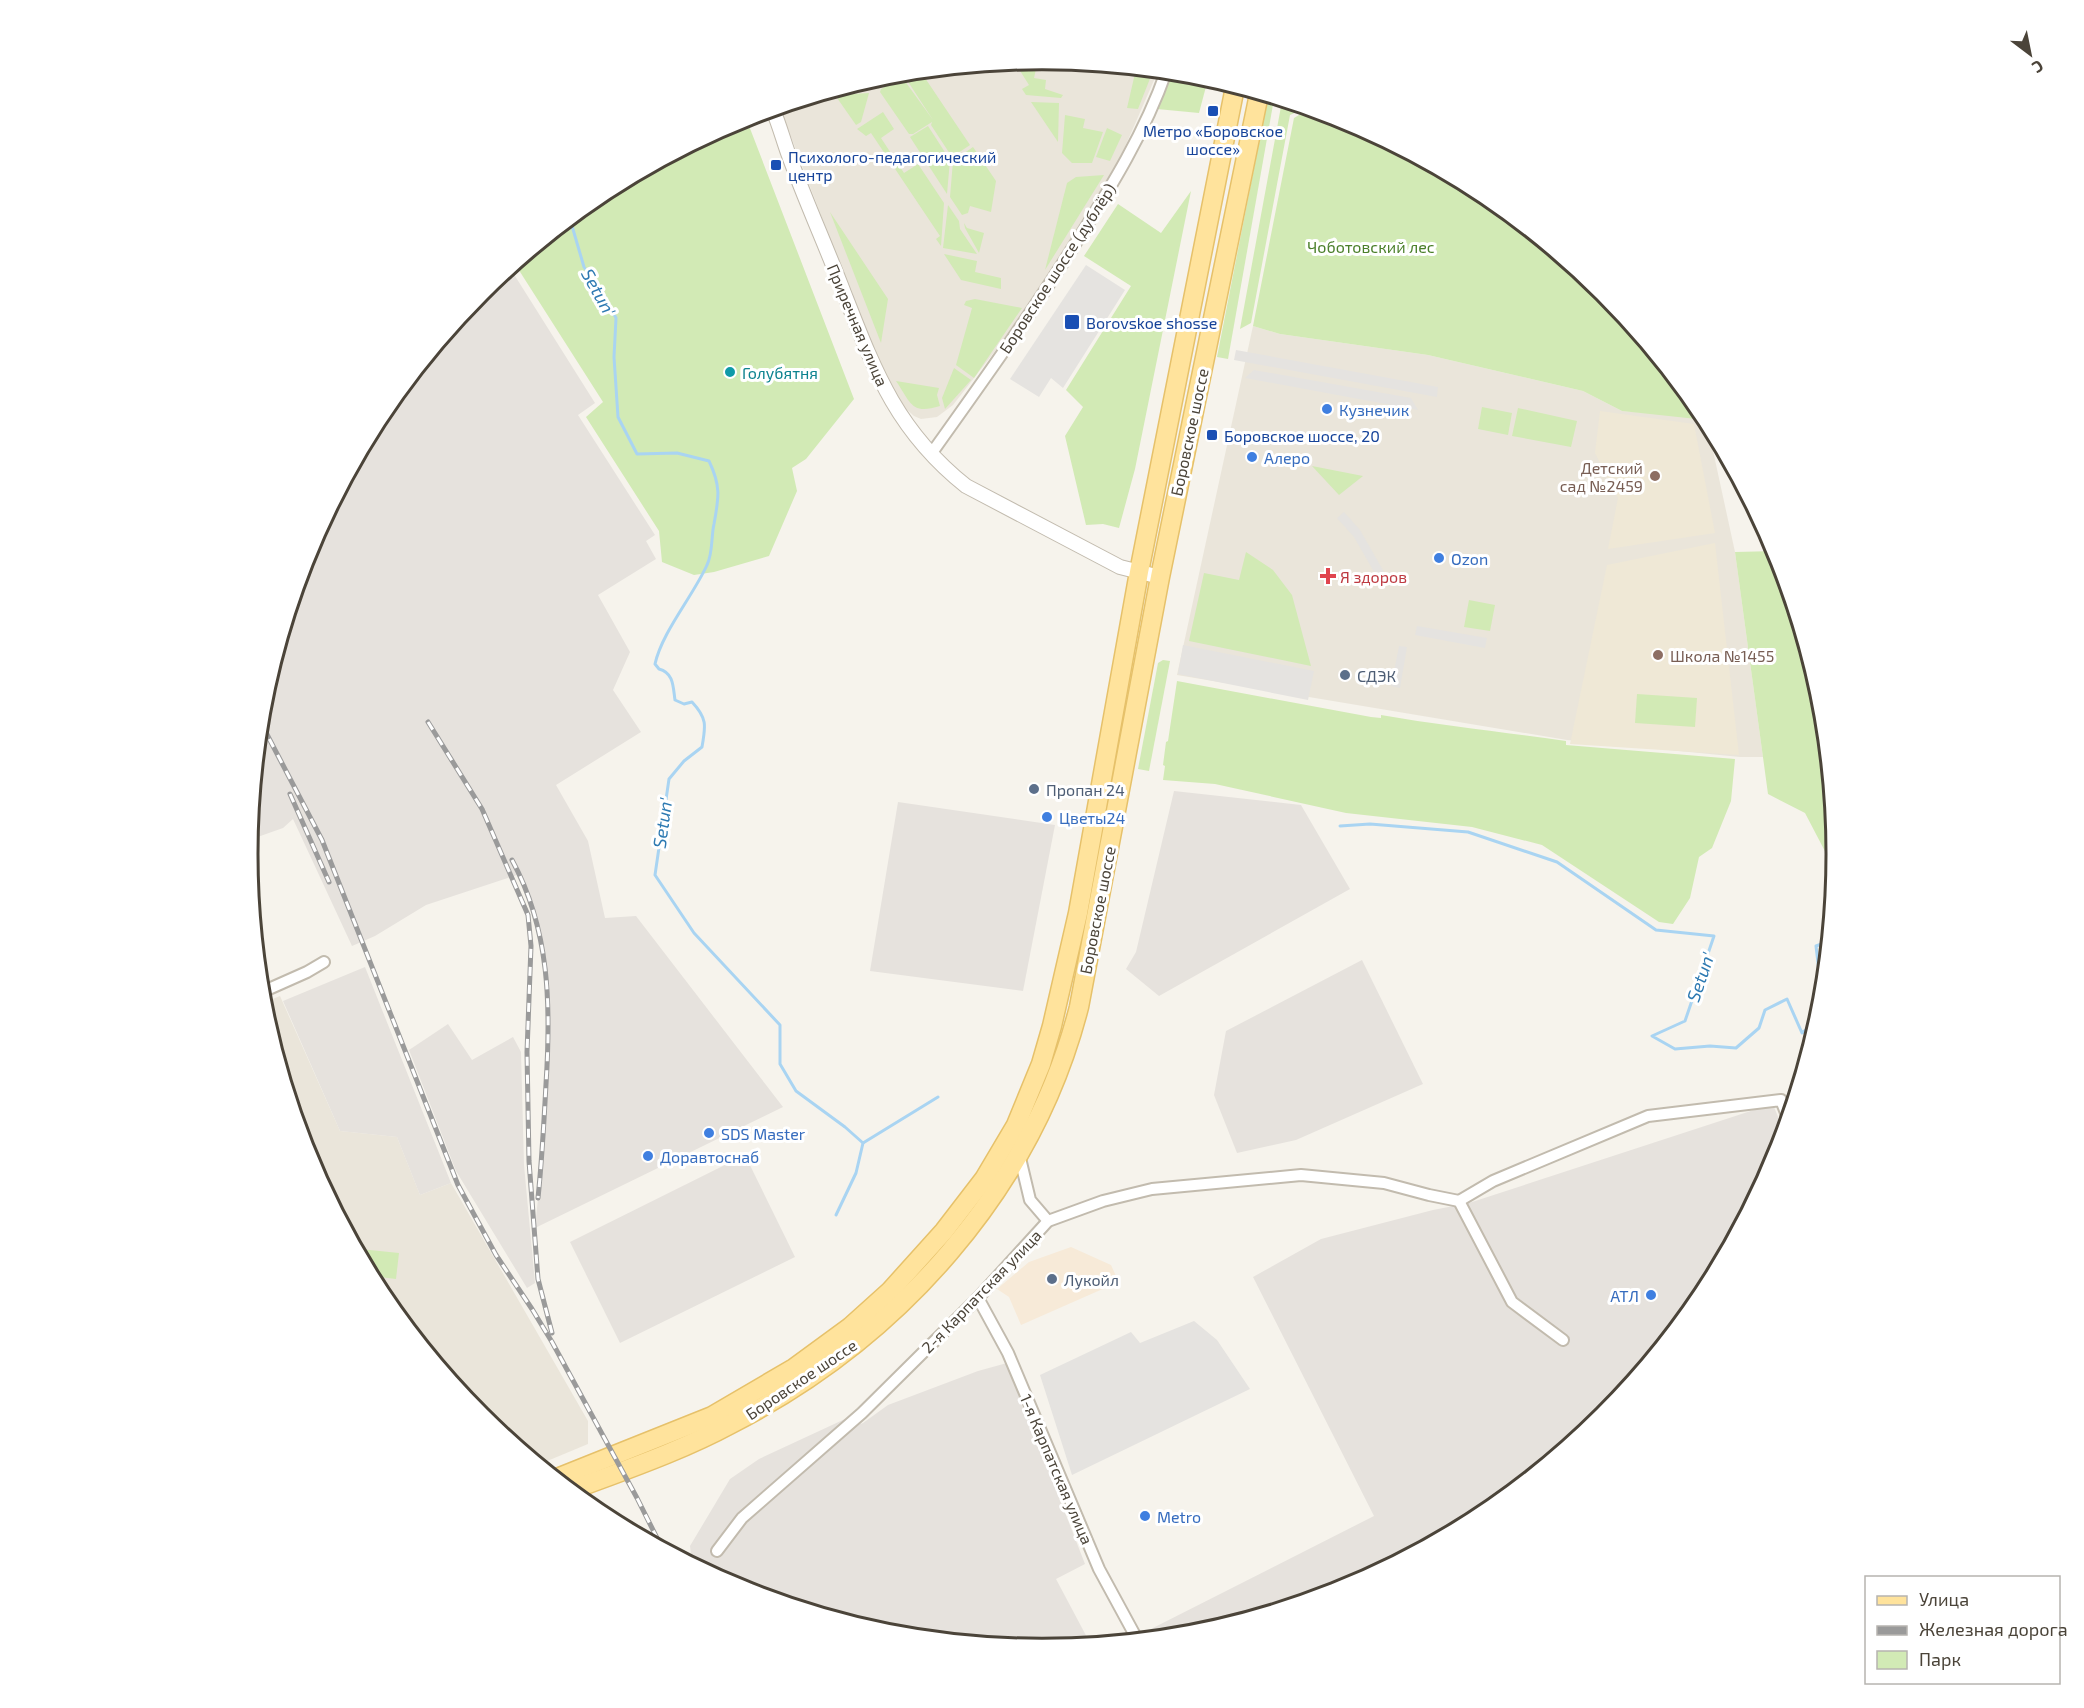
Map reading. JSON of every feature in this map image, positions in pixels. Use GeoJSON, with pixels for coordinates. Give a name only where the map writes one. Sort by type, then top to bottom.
{"type":"FeatureCollection","features":[{"type":"Feature","properties":{"kind":"main road","name":"Боровское шоссе"},"geometry":{"type":"LineString","coordinates":[[564,1475],[712,1416],[766,1386],[850,1327],[890,1291],[939,1237],[984,1179],[1016,1125],[1041,1064],[1061,993],[1078,913],[1139,572],[1234,94]]}},
{"type":"Feature","properties":{"kind":"main road","name":"Боровское шоссе"},"geometry":{"type":"LineString","coordinates":[[580,1487],[716,1432],[768,1404],[842,1355],[912,1295],[943,1262],[986,1208],[1019,1154],[1049,1094],[1077,1014],[1160,577],[1257,101]]}},
{"type":"Feature","properties":{"kind":"street","name":"Боровское шоссе (дублёр)"},"geometry":{"type":"LineString","coordinates":[[931,454],[1017,333],[1104,198],[1122,168],[1162,80]]}},
{"type":"Feature","properties":{"kind":"street","name":"Приречная улица"},"geometry":{"type":"LineString","coordinates":[[776,117],[859,334],[883,385],[913,435],[966,486],[1120,567],[1160,577]]}},
{"type":"Feature","properties":{"kind":"street"},"geometry":{"type":"LineString","coordinates":[[271,988],[324,962]]}},
{"type":"Feature","properties":{"kind":"street"},"geometry":{"type":"LineString","coordinates":[[1563,1340],[1512,1302],[1459,1201],[1493,1181],[1648,1116],[1781,1100],[1784,1107]]}},
{"type":"Feature","properties":{"kind":"street"},"geometry":{"type":"LineString","coordinates":[[1019,1154],[1030,1200],[1048,1221]]}},
{"type":"Feature","properties":{"kind":"street","name":"2-я Карпатская улица"},"geometry":{"type":"LineString","coordinates":[[717,1551],[742,1518],[862,1413],[978,1298],[1048,1221],[1103,1201],[1152,1189],[1301,1175],[1384,1183],[1429,1196],[1459,1201]]}},
{"type":"Feature","properties":{"kind":"street","name":"1-я Карпатская улица"},"geometry":{"type":"LineString","coordinates":[[978,1298],[1008,1353],[1099,1569],[1133,1632]]}},
{"type":"Feature","properties":{"kind":"shaded area"},"geometry":{"type":"Polygon","coordinates":[[[1042,70],[1093,72],[1155,79],[1121,156],[1027,310],[953,405],[937,417],[921,419],[914,416],[905,408],[881,372],[783,115],[839,97],[889,86],[940,77],[991,72],[1042,70]]]}},
{"type":"Feature","properties":{"kind":"shaded area"},"geometry":{"type":"Polygon","coordinates":[[[1086,265],[1125,290],[1063,388],[1051,378],[1039,397],[1010,379],[1086,265]]]}},
{"type":"Feature","properties":{"kind":"shaded area"},"geometry":{"type":"Polygon","coordinates":[[[514,275],[595,403],[578,415],[655,535],[646,541],[656,559],[598,595],[630,652],[613,690],[641,732],[556,785],[588,841],[605,918],[636,916],[783,1107],[535,1228],[543,1149],[549,1004],[540,935],[531,899],[520,874],[426,905],[375,936],[352,946],[293,819],[283,828],[259,837],[265,752],[285,651],[318,554],[363,462],[420,377],[453,337],[514,275]]]}},
{"type":"Feature","properties":{"kind":"shaded area"},"geometry":{"type":"Polygon","coordinates":[[[1253,326],[1280,334],[1428,355],[1583,391],[1622,411],[1691,416],[1713,449],[1735,552],[1763,757],[1740,757],[1567,740],[1177,675],[1253,326]]]}},
{"type":"Feature","properties":{"kind":"shaded area"},"geometry":{"type":"Polygon","coordinates":[[[1236,350],[1438,387],[1437,397],[1234,360],[1236,350]]]}},
{"type":"Feature","properties":{"kind":"shaded area"},"geometry":{"type":"Polygon","coordinates":[[[1254,370],[1411,398],[1418,410],[1245,378],[1254,370]]]}},
{"type":"Feature","properties":{"kind":"shaded area","name":"Детский сад №2459"},"geometry":{"type":"Polygon","coordinates":[[[1600,411],[1694,424],[1715,533],[1608,549],[1618,498],[1595,453],[1600,411]]]}},
{"type":"Feature","properties":{"kind":"shaded area"},"geometry":{"type":"Polygon","coordinates":[[[1344,512],[1360,530],[1388,579],[1381,584],[1354,537],[1337,518],[1344,512]]]}},
{"type":"Feature","properties":{"kind":"shaded area","name":"Школа №1455"},"geometry":{"type":"Polygon","coordinates":[[[1715,543],[1739,755],[1570,744],[1607,565],[1715,543]]]}},
{"type":"Feature","properties":{"kind":"shaded area"},"geometry":{"type":"Polygon","coordinates":[[[1417,626],[1487,638],[1485,648],[1415,635],[1417,626]]]}},
{"type":"Feature","properties":{"kind":"shaded area"},"geometry":{"type":"Polygon","coordinates":[[[1183,645],[1314,671],[1308,700],[1178,674],[1183,645]]]}},
{"type":"Feature","properties":{"kind":"shaded area"},"geometry":{"type":"Polygon","coordinates":[[[1399,646],[1407,647],[1400,688],[1391,686],[1399,646]]]}},
{"type":"Feature","properties":{"kind":"shaded area"},"geometry":{"type":"Polygon","coordinates":[[[1174,791],[1301,805],[1350,889],[1159,996],[1126,969],[1136,952],[1174,791]]]}},
{"type":"Feature","properties":{"kind":"shaded area"},"geometry":{"type":"Polygon","coordinates":[[[898,802],[1055,825],[1023,991],[870,971],[898,802]]]}},
{"type":"Feature","properties":{"kind":"shaded area"},"geometry":{"type":"Polygon","coordinates":[[[1362,960],[1423,1084],[1296,1140],[1237,1153],[1214,1095],[1226,1031],[1362,960]]]}},
{"type":"Feature","properties":{"kind":"shaded area"},"geometry":{"type":"Polygon","coordinates":[[[365,967],[451,1183],[420,1195],[397,1137],[340,1131],[283,1001],[365,967]]]}},
{"type":"Feature","properties":{"kind":"shaded area"},"geometry":{"type":"Polygon","coordinates":[[[280,996],[340,1131],[397,1137],[420,1195],[451,1183],[588,1421],[588,1444],[547,1461],[488,1408],[420,1331],[363,1246],[318,1154],[285,1057],[273,999],[280,996]]]}},
{"type":"Feature","properties":{"kind":"shaded area"},"geometry":{"type":"Polygon","coordinates":[[[448,1024],[472,1060],[513,1037],[521,1052],[524,1165],[535,1283],[527,1288],[456,1171],[409,1050],[448,1024]]]}},
{"type":"Feature","properties":{"kind":"shaded area"},"geometry":{"type":"Polygon","coordinates":[[[1766,1106],[1774,1107],[1779,1119],[1745,1201],[1721,1246],[1664,1331],[1596,1408],[1519,1476],[1434,1533],[1342,1578],[1245,1611],[1149,1630],[1374,1516],[1253,1277],[1321,1239],[1469,1203],[1766,1106]]]}},
{"type":"Feature","properties":{"kind":"shaded area"},"geometry":{"type":"Polygon","coordinates":[[[745,1155],[795,1257],[620,1343],[570,1242],[745,1155]]]}},
{"type":"Feature","properties":{"kind":"shaded area"},"geometry":{"type":"Polygon","coordinates":[[[1071,1247],[1111,1265],[1116,1276],[1114,1284],[1021,1325],[1009,1297],[997,1289],[1029,1262],[1071,1247]]]}},
{"type":"Feature","properties":{"kind":"shaded area"},"geometry":{"type":"Polygon","coordinates":[[[1194,1321],[1217,1340],[1250,1389],[1072,1475],[1040,1375],[1131,1332],[1140,1343],[1194,1321]]]}},
{"type":"Feature","properties":{"kind":"shaded area"},"geometry":{"type":"Polygon","coordinates":[[[1007,1363],[1085,1564],[1056,1579],[1086,1636],[1042,1638],[991,1636],[940,1631],[889,1622],[839,1611],[790,1596],[691,1555],[690,1546],[730,1479],[759,1459],[845,1419],[855,1426],[863,1423],[888,1405],[978,1371],[1007,1363]]]}},
{"type":"Feature","properties":{"kind":"green space"},"geometry":{"type":"Polygon","coordinates":[[[1036,70],[1034,78],[1046,80],[1045,89],[1063,95],[1061,98],[1026,95],[1022,89],[1029,85],[1020,71],[1036,70]]]}},
{"type":"Feature","properties":{"kind":"green space"},"geometry":{"type":"Polygon","coordinates":[[[1134,76],[1150,78],[1138,109],[1127,108],[1134,76]]]}},
{"type":"Feature","properties":{"kind":"green space"},"geometry":{"type":"Polygon","coordinates":[[[926,79],[970,145],[952,157],[931,125],[932,122],[913,134],[909,134],[880,92],[881,89],[906,83],[933,120],[909,83],[926,79]]]}},
{"type":"Feature","properties":{"kind":"green space"},"geometry":{"type":"Polygon","coordinates":[[[1168,81],[1206,88],[1199,113],[1157,109],[1168,81]]]}},
{"type":"Feature","properties":{"kind":"green space"},"geometry":{"type":"Polygon","coordinates":[[[869,93],[861,122],[856,125],[837,98],[869,93]]]}},
{"type":"Feature","properties":{"kind":"green space"},"geometry":{"type":"Polygon","coordinates":[[[1031,102],[1059,103],[1058,142],[1031,102]]]}},
{"type":"Feature","properties":{"kind":"green space"},"geometry":{"type":"Polygon","coordinates":[[[1267,104],[1273,106],[1228,359],[1217,357],[1267,104]]]}},
{"type":"Feature","properties":{"kind":"green space"},"geometry":{"type":"Polygon","coordinates":[[[1281,108],[1295,113],[1290,115],[1251,323],[1240,329],[1281,108]]]}},
{"type":"Feature","properties":{"kind":"green space"},"geometry":{"type":"Polygon","coordinates":[[[883,112],[894,129],[881,138],[904,173],[918,164],[944,203],[941,246],[936,239],[940,236],[871,133],[866,136],[857,129],[883,112]]]}},
{"type":"Feature","properties":{"kind":"green space","name":"Чоботовский лес"},"geometry":{"type":"Polygon","coordinates":[[[1300,114],[1389,151],[1434,175],[1519,232],[1559,265],[1631,337],[1664,377],[1693,419],[1622,411],[1583,391],[1428,355],[1280,334],[1253,326],[1294,118],[1300,114]]]}},
{"type":"Feature","properties":{"kind":"green space"},"geometry":{"type":"Polygon","coordinates":[[[1065,115],[1085,119],[1083,128],[1103,132],[1092,163],[1072,163],[1062,153],[1065,115]]]}},
{"type":"Feature","properties":{"kind":"green space"},"geometry":{"type":"Polygon","coordinates":[[[928,126],[950,160],[947,194],[910,137],[928,126]]]}},
{"type":"Feature","properties":{"kind":"green space"},"geometry":{"type":"Polygon","coordinates":[[[750,127],[854,399],[806,459],[792,468],[797,491],[769,556],[714,572],[694,575],[662,562],[659,531],[586,417],[603,402],[519,271],[565,232],[650,175],[695,151],[750,127]]]}},
{"type":"Feature","properties":{"kind":"green space"},"geometry":{"type":"Polygon","coordinates":[[[1107,128],[1122,135],[1110,161],[1096,157],[1107,128]]]}},
{"type":"Feature","properties":{"kind":"green space"},"geometry":{"type":"Polygon","coordinates":[[[973,147],[996,181],[991,212],[970,206],[968,213],[962,215],[950,197],[953,161],[973,147]]]}},
{"type":"Feature","properties":{"kind":"green space"},"geometry":{"type":"Polygon","coordinates":[[[1104,175],[1045,270],[1067,183],[1076,177],[1104,175]]]}},
{"type":"Feature","properties":{"kind":"green space"},"geometry":{"type":"Polygon","coordinates":[[[1191,191],[1135,469],[1119,528],[1103,524],[1086,525],[1065,436],[1083,407],[1066,390],[1131,286],[1084,256],[1118,204],[1161,233],[1191,191]]]}},
{"type":"Feature","properties":{"kind":"green space"},"geometry":{"type":"Polygon","coordinates":[[[948,205],[959,221],[960,229],[977,254],[943,248],[948,205]]]}},
{"type":"Feature","properties":{"kind":"green space"},"geometry":{"type":"Polygon","coordinates":[[[830,212],[888,299],[881,343],[830,212]]]}},
{"type":"Feature","properties":{"kind":"green space"},"geometry":{"type":"Polygon","coordinates":[[[964,223],[967,228],[984,233],[979,253],[965,228],[964,223]]]}},
{"type":"Feature","properties":{"kind":"green space"},"geometry":{"type":"Polygon","coordinates":[[[944,254],[977,261],[975,272],[1001,278],[1001,289],[961,280],[944,254]]]}},
{"type":"Feature","properties":{"kind":"green space"},"geometry":{"type":"Polygon","coordinates":[[[975,299],[1022,308],[974,378],[956,365],[972,308],[964,305],[966,301],[975,299]]]}},
{"type":"Feature","properties":{"kind":"green space"},"geometry":{"type":"Polygon","coordinates":[[[954,368],[971,380],[945,409],[942,398],[954,368]]]}},
{"type":"Feature","properties":{"kind":"green space"},"geometry":{"type":"Polygon","coordinates":[[[896,381],[939,388],[937,395],[940,406],[917,408],[909,401],[896,381]]]}},
{"type":"Feature","properties":{"kind":"green space"},"geometry":{"type":"Polygon","coordinates":[[[1482,407],[1512,413],[1508,435],[1478,429],[1482,407]]]}},
{"type":"Feature","properties":{"kind":"green space"},"geometry":{"type":"Polygon","coordinates":[[[1518,408],[1577,421],[1571,447],[1512,436],[1518,408]]]}},
{"type":"Feature","properties":{"kind":"green space"},"geometry":{"type":"Polygon","coordinates":[[[1312,466],[1363,476],[1339,495],[1312,466]]]}},
{"type":"Feature","properties":{"kind":"green space"},"geometry":{"type":"Polygon","coordinates":[[[1765,551],[1799,651],[1819,752],[1826,853],[1805,813],[1768,794],[1735,552],[1765,551]]]}},
{"type":"Feature","properties":{"kind":"green space"},"geometry":{"type":"Polygon","coordinates":[[[1246,552],[1273,570],[1292,595],[1311,666],[1189,641],[1204,573],[1239,580],[1246,552]]]}},
{"type":"Feature","properties":{"kind":"green space"},"geometry":{"type":"Polygon","coordinates":[[[1469,600],[1495,605],[1490,631],[1464,627],[1469,600]]]}},
{"type":"Feature","properties":{"kind":"green space"},"geometry":{"type":"Polygon","coordinates":[[[1163,660],[1170,661],[1149,771],[1138,769],[1158,663],[1163,660]]]}},
{"type":"Feature","properties":{"kind":"green space"},"geometry":{"type":"Polygon","coordinates":[[[1177,681],[1371,717],[1381,718],[1381,715],[1566,741],[1566,745],[1735,759],[1731,801],[1712,848],[1699,857],[1690,898],[1673,924],[1659,922],[1542,845],[1472,827],[1346,813],[1215,784],[1163,780],[1166,742],[1177,681]]]}},
{"type":"Feature","properties":{"kind":"green space"},"geometry":{"type":"Polygon","coordinates":[[[1637,694],[1697,698],[1695,727],[1635,723],[1637,694]]]}},
{"type":"Feature","properties":{"kind":"green space"},"geometry":{"type":"Polygon","coordinates":[[[365,1250],[399,1253],[396,1279],[383,1277],[365,1250]]]}},
{"type":"Feature","properties":{"kind":"waterway","name":"Setun'"},"geometry":{"type":"LineString","coordinates":[[572,227],[584,267],[605,297],[616,318],[614,357],[618,417],[637,454],[677,453],[709,461],[718,492],[709,560],[664,639],[655,664],[670,677],[675,700],[684,704],[692,702],[703,717],[705,727],[702,747],[684,761],[669,779],[655,875],[694,933],[780,1025],[780,1064],[796,1091],[863,1143],[938,1097]]}},
{"type":"Feature","properties":{"kind":"waterway","name":"Setun'"},"geometry":{"type":"LineString","coordinates":[[1340,826],[1370,824],[1468,832],[1557,862],[1656,930],[1714,936],[1685,1021],[1652,1036],[1675,1049],[1710,1046],[1736,1048],[1759,1028],[1765,1010],[1787,999],[1802,1033],[1805,1031]]}},
{"type":"Feature","properties":{"kind":"waterway","name":"Setun'"},"geometry":{"type":"LineString","coordinates":[[1818,962],[1816,946],[1820,944]]}},
{"type":"Feature","properties":{"kind":"waterway"},"geometry":{"type":"LineString","coordinates":[[836,1215],[856,1173],[863,1143]]}},
{"type":"Feature","properties":{"kind":"railway"},"geometry":{"type":"LineString","coordinates":[[428,722],[482,809],[528,915],[531,946],[527,1052],[529,1161],[538,1279],[552,1333]]}},
{"type":"Feature","properties":{"kind":"railway"},"geometry":{"type":"LineString","coordinates":[[268,736],[322,840],[458,1185],[496,1255],[552,1342],[656,1536]]}},
{"type":"Feature","properties":{"kind":"railway"},"geometry":{"type":"LineString","coordinates":[[290,794],[329,882]]}},
{"type":"Feature","properties":{"kind":"railway"},"geometry":{"type":"LineString","coordinates":[[512,860],[525,887],[534,914],[545,969],[548,1055],[538,1198]]}},
{"type":"Feature","properties":{"kind":"place","name":"Метро «Боровское шоссе»"},"geometry":{"type":"Point","coordinates":[1213,111]}},
{"type":"Feature","properties":{"kind":"place","name":"Психолого-педагогический центр"},"geometry":{"type":"Point","coordinates":[776,165]}},
{"type":"Feature","properties":{"kind":"place","name":"Borovskoe shosse"},"geometry":{"type":"Point","coordinates":[1072,322]}},
{"type":"Feature","properties":{"kind":"place","name":"Голубятня"},"geometry":{"type":"Point","coordinates":[730,372]}},
{"type":"Feature","properties":{"kind":"place","name":"Кузнечик"},"geometry":{"type":"Point","coordinates":[1327,409]}},
{"type":"Feature","properties":{"kind":"place","name":"Боровское шоссе, 20"},"geometry":{"type":"Point","coordinates":[1212,435]}},
{"type":"Feature","properties":{"kind":"place","name":"Алеро"},"geometry":{"type":"Point","coordinates":[1252,457]}},
{"type":"Feature","properties":{"kind":"place","name":"Детский сад №2459"},"geometry":{"type":"Point","coordinates":[1655,476]}},
{"type":"Feature","properties":{"kind":"place","name":"Ozon"},"geometry":{"type":"Point","coordinates":[1439,558]}},
{"type":"Feature","properties":{"kind":"place","name":"Я здоров"},"geometry":{"type":"Point","coordinates":[1328,576]}},
{"type":"Feature","properties":{"kind":"place","name":"Школа №1455"},"geometry":{"type":"Point","coordinates":[1658,655]}},
{"type":"Feature","properties":{"kind":"place","name":"СДЭК"},"geometry":{"type":"Point","coordinates":[1345,675]}},
{"type":"Feature","properties":{"kind":"place","name":"Пропан 24"},"geometry":{"type":"Point","coordinates":[1034,789]}},
{"type":"Feature","properties":{"kind":"place","name":"Цветы24"},"geometry":{"type":"Point","coordinates":[1047,817]}},
{"type":"Feature","properties":{"kind":"place","name":"SDS Master"},"geometry":{"type":"Point","coordinates":[709,1133]}},
{"type":"Feature","properties":{"kind":"place","name":"Доравтоснаб"},"geometry":{"type":"Point","coordinates":[648,1156]}},
{"type":"Feature","properties":{"kind":"place","name":"Лукойл"},"geometry":{"type":"Point","coordinates":[1052,1279]}},
{"type":"Feature","properties":{"kind":"place","name":"АТЛ"},"geometry":{"type":"Point","coordinates":[1651,1295]}},
{"type":"Feature","properties":{"kind":"place","name":"Metro"},"geometry":{"type":"Point","coordinates":[1145,1516]}}]}
